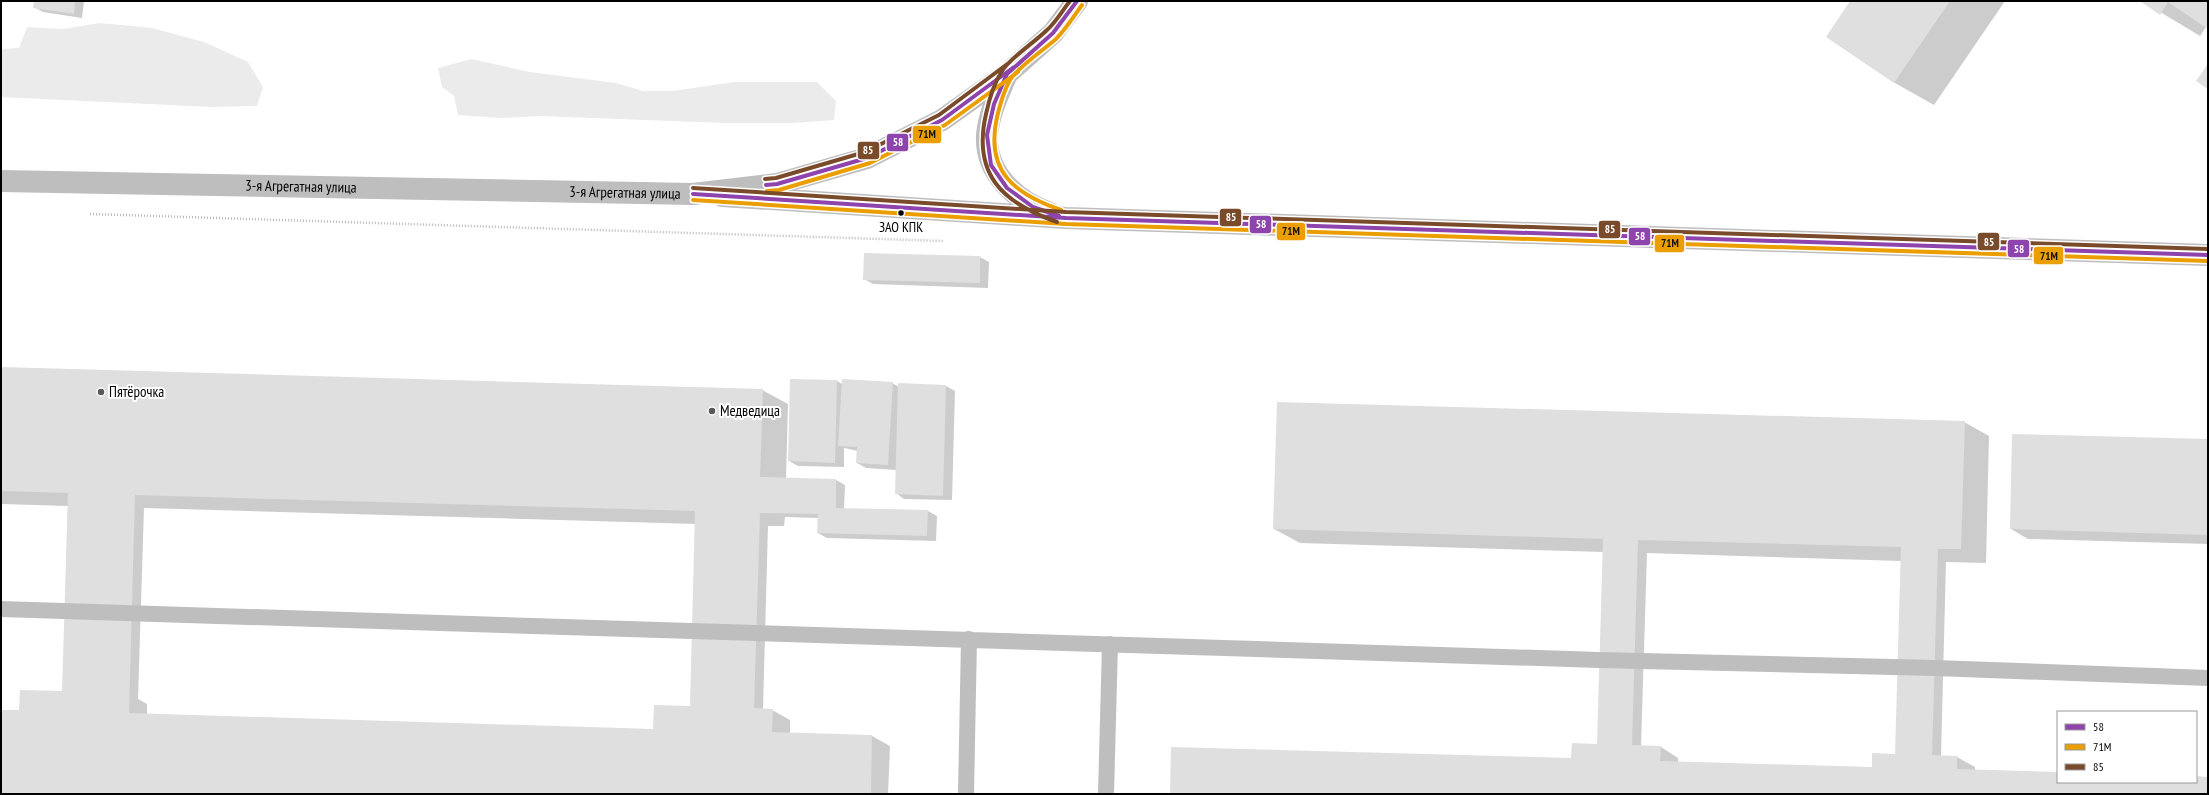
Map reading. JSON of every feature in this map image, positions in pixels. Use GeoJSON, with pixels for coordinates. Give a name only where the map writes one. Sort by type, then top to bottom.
{"type":"FeatureCollection","features":[{"type":"Feature","properties":{"kind":"street"},"geometry":{"type":"LineString","coordinates":[[693,194],[777,184],[867,158],[942,120],[1007,74],[1053,33],[1077,1]]}},
{"type":"Feature","properties":{"kind":"street"},"geometry":{"type":"LineString","coordinates":[[1007,74],[994,104],[987,135],[991,165],[1008,188],[1033,207],[1066,218]]}},
{"type":"Feature","properties":{"kind":"street","name":"3-я Агрегатная улица"},"geometry":{"type":"LineString","coordinates":[[1,181],[693,194],[1066,218],[2208,255]]}},
{"type":"Feature","properties":{"kind":"lane"},"geometry":{"type":"LineString","coordinates":[[1,609],[1599,660],[1934,668],[2208,678]]}},
{"type":"Feature","properties":{"kind":"lane"},"geometry":{"type":"LineString","coordinates":[[966,794],[969,639]]}},
{"type":"Feature","properties":{"kind":"lane"},"geometry":{"type":"LineString","coordinates":[[1106,794],[1110,644]]}},
{"type":"Feature","properties":{"kind":"shaded area"},"geometry":{"type":"Polygon","coordinates":[[[100,23],[152,28],[204,42],[248,62],[263,87],[257,106],[212,107],[1,97],[1,49],[19,48],[27,27],[63,29],[100,23]]]}},
{"type":"Feature","properties":{"kind":"shaded area"},"geometry":{"type":"Polygon","coordinates":[[[471,59],[530,72],[616,83],[643,91],[673,91],[734,82],[817,82],[836,101],[834,120],[794,123],[725,123],[540,116],[501,118],[458,115],[454,96],[442,87],[438,68],[471,59]]]}},
{"type":"Feature","properties":{"kind":"building"},"geometry":{"type":"Polygon","coordinates":[[[34,1],[75,1],[74,14],[33,8],[34,1]]]}},
{"type":"Feature","properties":{"kind":"building"},"geometry":{"type":"Polygon","coordinates":[[[1850,1],[1950,1],[1894,83],[1826,37],[1850,1]]]}},
{"type":"Feature","properties":{"kind":"building"},"geometry":{"type":"Polygon","coordinates":[[[2140,1],[2208,1],[2208,29],[2168,2],[2160,15],[2140,1]]]}},
{"type":"Feature","properties":{"kind":"building"},"geometry":{"type":"Polygon","coordinates":[[[2208,64],[2208,89],[2196,81],[2208,64]]]}},
{"type":"Feature","properties":{"kind":"building"},"geometry":{"type":"Polygon","coordinates":[[[864,253],[980,256],[980,283],[863,280],[864,253]]]}},
{"type":"Feature","properties":{"kind":"building"},"geometry":{"type":"Polygon","coordinates":[[[1,367],[763,389],[760,477],[836,479],[836,508],[928,510],[927,536],[817,533],[818,514],[760,513],[754,708],[773,709],[772,732],[872,735],[871,794],[1,794],[1,710],[19,710],[20,690],[62,691],[68,493],[1,491],[1,367]],[[135,495],[129,713],[653,729],[654,705],[690,706],[695,511],[135,495]]]}},
{"type":"Feature","properties":{"kind":"building"},"geometry":{"type":"Polygon","coordinates":[[[790,379],[837,380],[835,463],[788,461],[790,379]]]}},
{"type":"Feature","properties":{"kind":"building"},"geometry":{"type":"Polygon","coordinates":[[[842,379],[893,382],[888,465],[856,463],[857,447],[838,446],[842,379]]]}},
{"type":"Feature","properties":{"kind":"building"},"geometry":{"type":"Polygon","coordinates":[[[898,383],[946,385],[943,496],[895,494],[898,383]]]}},
{"type":"Feature","properties":{"kind":"building"},"geometry":{"type":"Polygon","coordinates":[[[1277,402],[1965,421],[1961,549],[1938,549],[1932,755],[1957,756],[1957,769],[2057,772],[2057,783],[2197,783],[2197,776],[2208,777],[2208,794],[1170,794],[1171,747],[1571,758],[1572,743],[1597,744],[1603,539],[1273,529],[1277,402]],[[1638,540],[1632,745],[1661,746],[1660,761],[1872,767],[1872,753],[1895,754],[1901,547],[1638,540]]]}},
{"type":"Feature","properties":{"kind":"building"},"geometry":{"type":"Polygon","coordinates":[[[2012,434],[2208,439],[2208,535],[2010,529],[2012,434]]]}},
{"type":"Feature","properties":{"kind":"transit line","name":"85"},"geometry":{"type":"LineString","coordinates":[[1057,222],[1021,206],[1007,196],[996,184],[988,170],[984,154],[983,135],[990,97],[1002,71],[1017,55],[1050,27],[1070,1]]}},
{"type":"Feature","properties":{"kind":"transit line","name":"58"},"geometry":{"type":"LineString","coordinates":[[1059,216],[1033,207],[1007,188],[991,165],[987,135],[994,104],[1007,74],[1053,33],[1077,1]]}},
{"type":"Feature","properties":{"kind":"transit line","name":"71М"},"geometry":{"type":"LineString","coordinates":[[1061,210],[1044,204],[1029,196],[1017,188],[1007,178],[1000,166],[995,152],[994,136],[1001,102],[1012,77],[1056,39],[1067,27],[1082,5]]}},
{"type":"Feature","properties":{"kind":"transit line","name":"85"},"geometry":{"type":"LineString","coordinates":[[765,179],[776,178],[865,152],[939,115],[1010,62]]}},
{"type":"Feature","properties":{"kind":"transit line","name":"58"},"geometry":{"type":"LineString","coordinates":[[766,185],[777,184],[867,158],[942,120],[1014,67]]}},
{"type":"Feature","properties":{"kind":"transit line","name":"71М"},"geometry":{"type":"LineString","coordinates":[[767,191],[779,190],[870,163],[945,125],[1018,72]]}},
{"type":"Feature","properties":{"kind":"transit line","name":"85"},"geometry":{"type":"LineString","coordinates":[[693,188],[1066,212],[2208,249]]}},
{"type":"Feature","properties":{"kind":"transit line","name":"58"},"geometry":{"type":"LineString","coordinates":[[693,194],[1066,218],[2208,255]]}},
{"type":"Feature","properties":{"kind":"transit line","name":"71М"},"geometry":{"type":"LineString","coordinates":[[693,200],[1066,224],[2208,261]]}},
{"type":"Feature","properties":{"kind":"place","name":"ЗАО КПК"},"geometry":{"type":"Point","coordinates":[901,213]}},
{"type":"Feature","properties":{"kind":"place","name":"Пятёрочка"},"geometry":{"type":"Point","coordinates":[101,392]}},
{"type":"Feature","properties":{"kind":"place","name":"Медведица"},"geometry":{"type":"Point","coordinates":[712,411]}}]}
